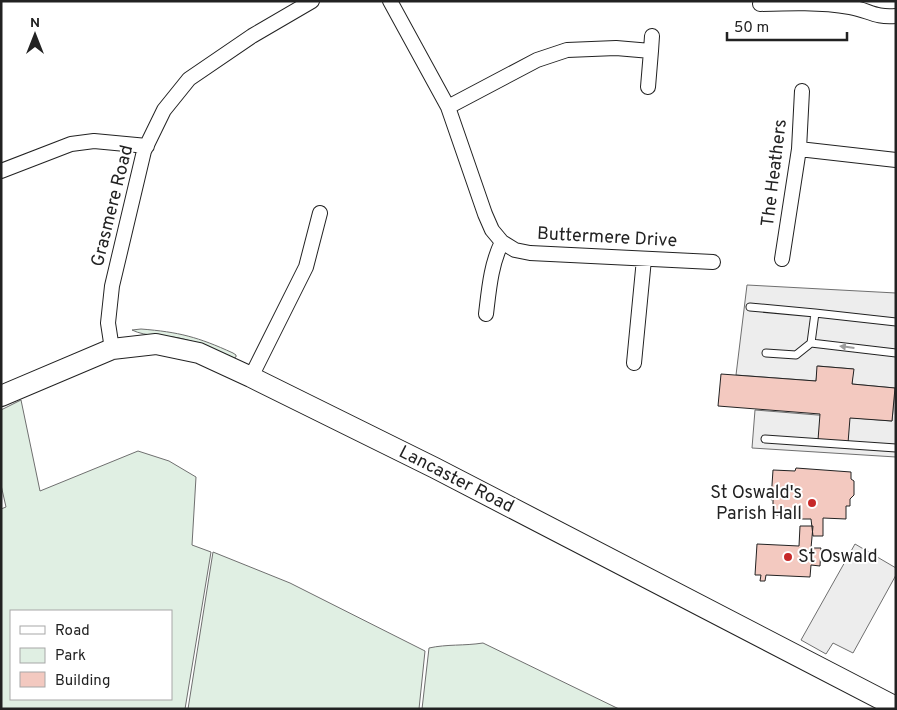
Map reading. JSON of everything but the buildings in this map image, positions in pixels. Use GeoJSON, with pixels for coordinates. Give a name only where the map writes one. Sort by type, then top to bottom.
{"type":"FeatureCollection","features":[{"type":"Feature","properties":{"kind":"main road","name":"Lancaster Road"},"geometry":{"type":"LineString","coordinates":[[1,396],[112,350],[156,344],[199,353],[443,472],[896,707]]}},
{"type":"Feature","properties":{"kind":"street"},"geometry":{"type":"LineString","coordinates":[[390,1],[448,107],[485,214],[492,230],[502,242],[492,268],[486,314]]}},
{"type":"Feature","properties":{"kind":"street","name":"Grasmere Road"},"geometry":{"type":"LineString","coordinates":[[112,350],[108,323],[112,286],[146,146],[164,110],[189,79],[252,36],[309,2]]}},
{"type":"Feature","properties":{"kind":"street"},"geometry":{"type":"LineString","coordinates":[[760,4],[813,2],[852,7],[882,18],[896,16]]}},
{"type":"Feature","properties":{"kind":"street"},"geometry":{"type":"LineString","coordinates":[[648,87],[652,36]]}},
{"type":"Feature","properties":{"kind":"street"},"geometry":{"type":"LineString","coordinates":[[448,107],[537,60],[567,50],[616,48],[651,51]]}},
{"type":"Feature","properties":{"kind":"street","name":"The Heathers"},"geometry":{"type":"LineString","coordinates":[[782,260],[799,150],[802,91]]}},
{"type":"Feature","properties":{"kind":"street"},"geometry":{"type":"LineString","coordinates":[[1,171],[71,144],[94,141],[146,146]]}},
{"type":"Feature","properties":{"kind":"street"},"geometry":{"type":"LineString","coordinates":[[799,150],[896,160]]}},
{"type":"Feature","properties":{"kind":"street"},"geometry":{"type":"LineString","coordinates":[[251,377],[306,268],[320,213]]}},
{"type":"Feature","properties":{"kind":"street","name":"Buttermere Drive"},"geometry":{"type":"LineString","coordinates":[[502,242],[516,250],[530,253],[713,262]]}},
{"type":"Feature","properties":{"kind":"street"},"geometry":{"type":"LineString","coordinates":[[634,362],[644,259]]}},
{"type":"Feature","properties":{"kind":"lane"},"geometry":{"type":"LineString","coordinates":[[750,307],[896,322]]}},
{"type":"Feature","properties":{"kind":"lane"},"geometry":{"type":"LineString","coordinates":[[766,353],[796,354],[811,342],[815,313]]}},
{"type":"Feature","properties":{"kind":"lane"},"geometry":{"type":"LineString","coordinates":[[811,342],[896,353]]}},
{"type":"Feature","properties":{"kind":"lane"},"geometry":{"type":"LineString","coordinates":[[765,440],[896,448]]}},
{"type":"Feature","properties":{"kind":"green space"},"geometry":{"type":"Polygon","coordinates":[[[141,329],[199,339],[233,353],[236,357],[234,358],[186,340],[143,334],[132,330],[141,329]]]}},
{"type":"Feature","properties":{"kind":"green space"},"geometry":{"type":"Polygon","coordinates":[[[21,400],[40,491],[138,451],[169,461],[196,477],[192,545],[211,552],[185,709],[1,709],[1,509],[6,507],[1,485],[1,410],[21,400]]]}},
{"type":"Feature","properties":{"kind":"green space"},"geometry":{"type":"Polygon","coordinates":[[[213,552],[290,583],[425,651],[419,709],[188,709],[213,552]]]}},
{"type":"Feature","properties":{"kind":"green space"},"geometry":{"type":"Polygon","coordinates":[[[483,643],[619,709],[422,709],[429,648],[483,643]]]}},
{"type":"Feature","properties":{"kind":"shaded area"},"geometry":{"type":"Polygon","coordinates":[[[747,285],[896,293],[896,457],[752,448],[755,410],[892,421],[895,388],[852,384],[853,369],[818,366],[816,381],[736,375],[747,285]]]}},
{"type":"Feature","properties":{"kind":"shaded area"},"geometry":{"type":"Polygon","coordinates":[[[855,544],[896,568],[896,575],[853,653],[833,643],[826,654],[801,640],[855,544]]]}},
{"type":"Feature","properties":{"kind":"place","name":"St Oswald's Parish Hall"},"geometry":{"type":"Point","coordinates":[812,503]}},
{"type":"Feature","properties":{"kind":"place","name":"St Oswald"},"geometry":{"type":"Point","coordinates":[788,557]}}]}
